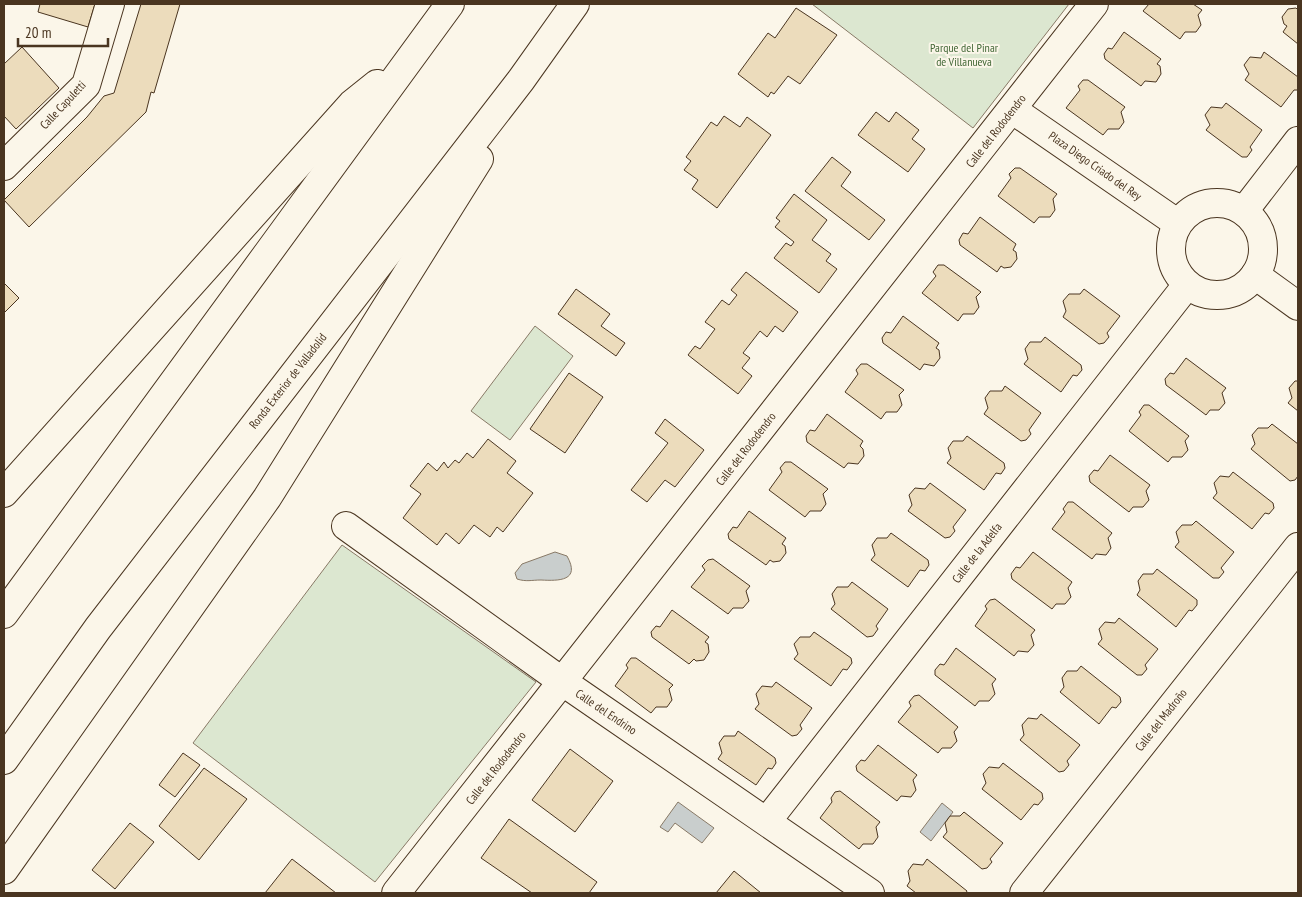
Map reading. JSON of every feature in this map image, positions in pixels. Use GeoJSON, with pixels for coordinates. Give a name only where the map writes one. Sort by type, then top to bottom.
{"type":"FeatureCollection","features":[{"type":"Feature","properties":{"kind":"main road","name":"Calle Capuletti"},"geometry":{"type":"LineString","coordinates":[[4,166],[86,85],[110,4]]}},
{"type":"Feature","properties":{"kind":"main road"},"geometry":{"type":"LineString","coordinates":[[4,614],[450,4]]}},
{"type":"Feature","properties":{"kind":"main road","name":"Ronda Exterior de Valladolid"},"geometry":{"type":"LineString","coordinates":[[4,760],[98,628],[521,80],[574,4]]}},
{"type":"Feature","properties":{"kind":"main road","name":"Calle del Rododendro"},"geometry":{"type":"LineString","coordinates":[[396,893],[1013,110],[1094,4]]}},
{"type":"Feature","properties":{"kind":"main road"},"geometry":{"type":"LineString","coordinates":[[4,493],[352,104],[412,54]]}},
{"type":"Feature","properties":{"kind":"main road"},"geometry":{"type":"LineString","coordinates":[[4,870],[267,498],[472,172],[521,80]]}},
{"type":"Feature","properties":{"kind":"main road","name":"Plaza Diego Criado del Rey"},"geometry":{"type":"LineString","coordinates":[[1013,110],[1177,223]]}},
{"type":"Feature","properties":{"kind":"main road"},"geometry":{"type":"LineString","coordinates":[[1244,211],[1298,141]]}},
{"type":"Feature","properties":{"kind":"main road"},"geometry":{"type":"LineString","coordinates":[[1208,202],[1227,202],[1244,211],[1254,221],[1261,234],[1263,248],[1261,262],[1255,275],[1245,286],[1230,293],[1215,295],[1201,293],[1187,285],[1176,272],[1170,256],[1171,239],[1177,223],[1191,209],[1208,202]]}},
{"type":"Feature","properties":{"kind":"main road"},"geometry":{"type":"LineString","coordinates":[[1255,275],[1298,306]]}},
{"type":"Feature","properties":{"kind":"main road","name":"Calle de la Adelfa"},"geometry":{"type":"LineString","coordinates":[[767,820],[1187,285]]}},
{"type":"Feature","properties":{"kind":"main road","name":"Calle del Endrino"},"geometry":{"type":"LineString","coordinates":[[346,526],[563,682],[767,820],[870,893]]}},
{"type":"Feature","properties":{"kind":"main road","name":"Calle del Madroño"},"geometry":{"type":"LineString","coordinates":[[1024,893],[1298,547]]}},
{"type":"Feature","properties":{"kind":"green space","name":"Parque del Pinar de Villanueva"},"geometry":{"type":"Polygon","coordinates":[[[812,4],[1069,4],[973,128],[812,4]]]}},
{"type":"Feature","properties":{"kind":"green space"},"geometry":{"type":"Polygon","coordinates":[[[535,326],[573,356],[510,440],[471,411],[535,326]]]}},
{"type":"Feature","properties":{"kind":"green space"},"geometry":{"type":"Polygon","coordinates":[[[342,545],[536,682],[375,882],[193,743],[342,545]]]}},
{"type":"Feature","properties":{"kind":"shaded area"},"geometry":{"type":"Polygon","coordinates":[[[555,552],[567,556],[571,564],[570,575],[566,578],[526,581],[517,579],[515,573],[522,564],[555,552]]]}},
{"type":"Feature","properties":{"kind":"shaded area"},"geometry":{"type":"Polygon","coordinates":[[[678,802],[714,828],[702,843],[675,823],[668,832],[660,827],[678,802]]]}},
{"type":"Feature","properties":{"kind":"shaded area"},"geometry":{"type":"Polygon","coordinates":[[[942,803],[953,812],[931,841],[920,832],[942,803]]]}},
{"type":"Feature","properties":{"kind":"building"},"geometry":{"type":"Polygon","coordinates":[[[40,4],[95,4],[88,27],[38,12],[40,4]]]}},
{"type":"Feature","properties":{"kind":"building"},"geometry":{"type":"Polygon","coordinates":[[[141,4],[180,4],[154,93],[151,92],[146,112],[29,227],[4,200],[87,117],[104,96],[114,93],[141,4]]]}},
{"type":"Feature","properties":{"kind":"building"},"geometry":{"type":"Polygon","coordinates":[[[1149,4],[1193,4],[1202,10],[1198,15],[1201,25],[1196,32],[1185,32],[1180,39],[1143,11],[1149,4]]]}},
{"type":"Feature","properties":{"kind":"building"},"geometry":{"type":"Polygon","coordinates":[[[796,8],[837,35],[800,84],[788,76],[774,94],[771,92],[768,97],[738,74],[768,33],[775,38],[796,8]]]}},
{"type":"Feature","properties":{"kind":"building"},"geometry":{"type":"Polygon","coordinates":[[[1296,8],[1298,10],[1298,44],[1283,32],[1287,26],[1284,24],[1282,17],[1288,9],[1296,8]]]}},
{"type":"Feature","properties":{"kind":"building"},"geometry":{"type":"Polygon","coordinates":[[[1124,32],[1161,59],[1157,64],[1160,66],[1161,74],[1156,82],[1145,81],[1141,86],[1105,59],[1104,54],[1108,48],[1112,49],[1124,32]]]}},
{"type":"Feature","properties":{"kind":"building"},"geometry":{"type":"Polygon","coordinates":[[[22,47],[59,88],[16,129],[4,116],[4,64],[22,47]]]}},
{"type":"Feature","properties":{"kind":"building"},"geometry":{"type":"Polygon","coordinates":[[[1264,52],[1298,77],[1298,90],[1294,90],[1281,107],[1245,80],[1249,74],[1244,65],[1250,57],[1261,58],[1264,52]]]}},
{"type":"Feature","properties":{"kind":"building"},"geometry":{"type":"Polygon","coordinates":[[[1083,80],[1088,80],[1125,107],[1121,112],[1124,122],[1119,129],[1108,129],[1103,135],[1066,108],[1080,90],[1078,86],[1083,80]]]}},
{"type":"Feature","properties":{"kind":"building"},"geometry":{"type":"Polygon","coordinates":[[[1226,103],[1262,130],[1250,147],[1252,150],[1247,157],[1242,157],[1206,130],[1210,125],[1205,115],[1211,107],[1222,108],[1226,103]]]}},
{"type":"Feature","properties":{"kind":"building"},"geometry":{"type":"Polygon","coordinates":[[[876,112],[889,122],[896,112],[919,130],[912,139],[925,149],[908,172],[858,135],[876,112]]]}},
{"type":"Feature","properties":{"kind":"building"},"geometry":{"type":"Polygon","coordinates":[[[724,116],[740,127],[747,117],[771,135],[717,208],[692,189],[698,180],[684,170],[691,161],[686,157],[711,122],[717,126],[724,116]]]}},
{"type":"Feature","properties":{"kind":"building"},"geometry":{"type":"Polygon","coordinates":[[[832,157],[851,172],[841,186],[885,220],[869,240],[805,191],[832,157]]]}},
{"type":"Feature","properties":{"kind":"building"},"geometry":{"type":"Polygon","coordinates":[[[1015,168],[1020,168],[1057,194],[1053,199],[1055,210],[1050,217],[1039,217],[1034,223],[998,196],[1011,178],[1009,174],[1015,168]]]}},
{"type":"Feature","properties":{"kind":"building"},"geometry":{"type":"Polygon","coordinates":[[[794,194],[827,220],[812,240],[831,254],[826,261],[837,269],[819,293],[774,258],[786,243],[791,246],[794,242],[775,227],[780,221],[776,218],[794,194]]]}},
{"type":"Feature","properties":{"kind":"building"},"geometry":{"type":"Polygon","coordinates":[[[980,217],[1016,244],[1013,250],[1016,252],[1017,259],[1011,267],[1004,268],[1001,266],[997,272],[960,245],[959,240],[963,233],[968,234],[980,217]]]}},
{"type":"Feature","properties":{"kind":"building"},"geometry":{"type":"Polygon","coordinates":[[[938,265],[944,265],[981,292],[976,297],[979,307],[974,314],[963,314],[958,321],[922,293],[936,276],[933,272],[938,265]]]}},
{"type":"Feature","properties":{"kind":"building"},"geometry":{"type":"Polygon","coordinates":[[[746,272],[798,312],[783,332],[775,326],[767,337],[760,331],[743,353],[750,358],[742,368],[752,376],[738,394],[688,355],[695,346],[700,349],[715,329],[705,322],[722,300],[729,305],[737,295],[731,290],[746,272]]]}},
{"type":"Feature","properties":{"kind":"building"},"geometry":{"type":"Polygon","coordinates":[[[4,283],[19,298],[4,313],[4,283]]]}},
{"type":"Feature","properties":{"kind":"building"},"geometry":{"type":"Polygon","coordinates":[[[576,289],[610,314],[601,326],[625,343],[616,356],[558,314],[576,289]]]}},
{"type":"Feature","properties":{"kind":"building"},"geometry":{"type":"Polygon","coordinates":[[[1084,289],[1120,316],[1107,333],[1109,337],[1104,343],[1099,344],[1063,317],[1066,311],[1063,301],[1069,294],[1080,294],[1084,289]]]}},
{"type":"Feature","properties":{"kind":"building"},"geometry":{"type":"Polygon","coordinates":[[[903,316],[939,343],[936,348],[939,350],[940,358],[934,366],[924,364],[920,370],[883,343],[882,338],[886,332],[891,333],[903,316]]]}},
{"type":"Feature","properties":{"kind":"building"},"geometry":{"type":"Polygon","coordinates":[[[1045,337],[1081,365],[1082,370],[1077,376],[1073,375],[1061,392],[1024,364],[1028,359],[1025,349],[1030,342],[1041,342],[1045,337]]]}},
{"type":"Feature","properties":{"kind":"building"},"geometry":{"type":"Polygon","coordinates":[[[1186,358],[1226,388],[1222,393],[1225,403],[1219,410],[1210,410],[1206,415],[1166,385],[1165,379],[1170,373],[1174,374],[1186,358]]]}},
{"type":"Feature","properties":{"kind":"building"},"geometry":{"type":"Polygon","coordinates":[[[861,364],[867,364],[904,390],[899,395],[902,405],[897,412],[886,412],[881,419],[845,392],[858,374],[856,370],[861,364]]]}},
{"type":"Feature","properties":{"kind":"building"},"geometry":{"type":"Polygon","coordinates":[[[569,373],[603,397],[565,453],[530,429],[569,373]]]}},
{"type":"Feature","properties":{"kind":"building"},"geometry":{"type":"Polygon","coordinates":[[[1295,381],[1298,381],[1298,411],[1288,403],[1292,398],[1289,388],[1295,381]]]}},
{"type":"Feature","properties":{"kind":"building"},"geometry":{"type":"Polygon","coordinates":[[[1005,386],[1041,413],[1029,430],[1031,434],[1026,440],[1021,441],[984,414],[988,408],[985,398],[990,391],[1002,391],[1005,386]]]}},
{"type":"Feature","properties":{"kind":"building"},"geometry":{"type":"Polygon","coordinates":[[[1144,405],[1149,405],[1189,436],[1185,441],[1188,450],[1182,457],[1172,457],[1168,462],[1129,431],[1141,415],[1139,412],[1144,405]]]}},
{"type":"Feature","properties":{"kind":"building"},"geometry":{"type":"Polygon","coordinates":[[[827,414],[863,441],[860,446],[863,449],[864,456],[858,464],[848,463],[844,468],[807,442],[806,436],[810,430],[815,431],[827,414]]]}},
{"type":"Feature","properties":{"kind":"building"},"geometry":{"type":"Polygon","coordinates":[[[665,419],[704,450],[675,487],[665,480],[647,502],[631,490],[668,443],[655,433],[665,419]]]}},
{"type":"Feature","properties":{"kind":"building"},"geometry":{"type":"Polygon","coordinates":[[[1272,424],[1298,444],[1298,476],[1295,480],[1290,481],[1251,449],[1255,444],[1252,435],[1258,428],[1268,428],[1272,424]]]}},
{"type":"Feature","properties":{"kind":"building"},"geometry":{"type":"Polygon","coordinates":[[[967,436],[1004,463],[1005,468],[1001,474],[996,473],[984,490],[947,463],[951,458],[948,448],[953,441],[963,441],[967,436]]]}},
{"type":"Feature","properties":{"kind":"building"},"geometry":{"type":"Polygon","coordinates":[[[488,439],[516,461],[507,473],[533,493],[503,532],[497,527],[490,537],[474,525],[459,544],[446,533],[437,545],[403,518],[421,494],[410,486],[428,463],[437,471],[444,462],[448,468],[455,460],[459,463],[467,453],[473,458],[488,439]]]}},
{"type":"Feature","properties":{"kind":"building"},"geometry":{"type":"Polygon","coordinates":[[[1110,455],[1150,485],[1146,491],[1149,500],[1143,507],[1133,507],[1129,512],[1090,482],[1089,476],[1094,470],[1098,471],[1110,455]]]}},
{"type":"Feature","properties":{"kind":"building"},"geometry":{"type":"Polygon","coordinates":[[[785,462],[791,462],[828,489],[823,494],[826,504],[821,511],[810,511],[805,517],[769,490],[782,472],[780,468],[785,462]]]}},
{"type":"Feature","properties":{"kind":"building"},"geometry":{"type":"Polygon","coordinates":[[[1233,472],[1273,503],[1274,508],[1269,514],[1265,513],[1252,529],[1213,498],[1217,493],[1214,483],[1220,476],[1229,477],[1233,472]]]}},
{"type":"Feature","properties":{"kind":"building"},"geometry":{"type":"Polygon","coordinates":[[[930,483],[966,510],[953,527],[955,531],[950,537],[945,538],[908,511],[912,505],[909,495],[915,488],[925,489],[930,483]]]}},
{"type":"Feature","properties":{"kind":"building"},"geometry":{"type":"Polygon","coordinates":[[[1068,502],[1073,502],[1112,533],[1108,538],[1111,548],[1106,555],[1096,554],[1092,559],[1052,529],[1065,512],[1063,509],[1068,502]]]}},
{"type":"Feature","properties":{"kind":"building"},"geometry":{"type":"Polygon","coordinates":[[[749,511],[786,538],[782,544],[785,546],[786,553],[780,561],[773,562],[770,560],[766,565],[729,539],[728,534],[733,527],[737,528],[749,511]]]}},
{"type":"Feature","properties":{"kind":"building"},"geometry":{"type":"Polygon","coordinates":[[[1196,521],[1234,552],[1221,568],[1224,572],[1219,578],[1213,578],[1175,547],[1179,542],[1176,532],[1182,525],[1192,525],[1196,521]]]}},
{"type":"Feature","properties":{"kind":"building"},"geometry":{"type":"Polygon","coordinates":[[[891,533],[928,560],[929,565],[925,571],[920,570],[908,587],[871,560],[875,555],[872,545],[877,538],[887,538],[891,533]]]}},
{"type":"Feature","properties":{"kind":"building"},"geometry":{"type":"Polygon","coordinates":[[[1033,552],[1072,582],[1068,588],[1071,597],[1065,604],[1056,604],[1052,609],[1012,579],[1011,574],[1016,567],[1020,568],[1033,552]]]}},
{"type":"Feature","properties":{"kind":"building"},"geometry":{"type":"Polygon","coordinates":[[[713,559],[750,586],[746,591],[749,601],[743,608],[733,608],[728,614],[691,587],[705,570],[702,566],[708,560],[713,559]]]}},
{"type":"Feature","properties":{"kind":"building"},"geometry":{"type":"Polygon","coordinates":[[[1157,569],[1197,600],[1197,605],[1192,611],[1189,610],[1176,627],[1137,595],[1140,590],[1138,581],[1143,574],[1153,574],[1157,569]]]}},
{"type":"Feature","properties":{"kind":"building"},"geometry":{"type":"Polygon","coordinates":[[[852,582],[888,609],[876,626],[878,629],[873,636],[867,637],[831,609],[835,604],[832,594],[837,587],[848,587],[852,582]]]}},
{"type":"Feature","properties":{"kind":"building"},"geometry":{"type":"Polygon","coordinates":[[[995,599],[1035,630],[1031,635],[1034,645],[1028,652],[1018,651],[1014,656],[975,626],[987,609],[985,606],[990,600],[995,599]]]}},
{"type":"Feature","properties":{"kind":"building"},"geometry":{"type":"Polygon","coordinates":[[[672,610],[709,637],[705,642],[708,644],[709,652],[704,660],[696,661],[694,659],[689,664],[652,637],[651,632],[656,626],[660,627],[672,610]]]}},
{"type":"Feature","properties":{"kind":"building"},"geometry":{"type":"Polygon","coordinates":[[[1119,618],[1158,649],[1145,665],[1147,669],[1142,675],[1137,675],[1098,644],[1102,639],[1099,629],[1105,622],[1115,623],[1119,618]]]}},
{"type":"Feature","properties":{"kind":"building"},"geometry":{"type":"Polygon","coordinates":[[[814,632],[851,658],[852,663],[847,670],[843,669],[831,686],[794,659],[798,654],[794,644],[800,637],[810,637],[814,632]]]}},
{"type":"Feature","properties":{"kind":"building"},"geometry":{"type":"Polygon","coordinates":[[[956,648],[996,679],[992,684],[995,694],[989,701],[979,701],[975,706],[935,675],[935,670],[940,664],[944,665],[956,648]]]}},
{"type":"Feature","properties":{"kind":"building"},"geometry":{"type":"Polygon","coordinates":[[[631,658],[636,658],[673,685],[669,689],[672,700],[667,707],[656,707],[651,713],[615,686],[628,668],[626,665],[631,658]]]}},
{"type":"Feature","properties":{"kind":"building"},"geometry":{"type":"Polygon","coordinates":[[[1081,666],[1120,697],[1121,702],[1116,708],[1112,707],[1099,724],[1060,692],[1064,687],[1062,678],[1067,671],[1077,671],[1081,666]]]}},
{"type":"Feature","properties":{"kind":"building"},"geometry":{"type":"Polygon","coordinates":[[[776,682],[812,708],[800,725],[802,729],[797,735],[792,736],[755,709],[759,704],[756,694],[762,686],[772,687],[776,682]]]}},
{"type":"Feature","properties":{"kind":"building"},"geometry":{"type":"Polygon","coordinates":[[[919,695],[958,727],[954,732],[957,741],[951,748],[942,748],[938,753],[898,722],[911,706],[909,702],[914,696],[919,695]]]}},
{"type":"Feature","properties":{"kind":"building"},"geometry":{"type":"Polygon","coordinates":[[[1041,714],[1080,745],[1067,761],[1069,765],[1064,771],[1059,772],[1020,740],[1024,735],[1022,725],[1028,718],[1037,719],[1041,714]]]}},
{"type":"Feature","properties":{"kind":"building"},"geometry":{"type":"Polygon","coordinates":[[[738,731],[775,758],[776,763],[772,769],[768,768],[756,785],[718,759],[722,753],[719,743],[724,736],[735,736],[738,731]]]}},
{"type":"Feature","properties":{"kind":"building"},"geometry":{"type":"Polygon","coordinates":[[[878,745],[917,775],[913,780],[916,790],[911,797],[901,796],[897,801],[857,771],[856,766],[861,760],[865,761],[878,745]]]}},
{"type":"Feature","properties":{"kind":"building"},"geometry":{"type":"Polygon","coordinates":[[[570,749],[613,781],[575,832],[532,800],[570,749]]]}},
{"type":"Feature","properties":{"kind":"building"},"geometry":{"type":"Polygon","coordinates":[[[183,753],[200,765],[175,797],[159,785],[183,753]]]}},
{"type":"Feature","properties":{"kind":"building"},"geometry":{"type":"Polygon","coordinates":[[[1003,763],[1042,793],[1043,799],[1038,805],[1034,804],[1021,820],[982,789],[986,783],[983,774],[989,767],[999,768],[1003,763]]]}},
{"type":"Feature","properties":{"kind":"building"},"geometry":{"type":"Polygon","coordinates":[[[204,768],[247,799],[199,860],[159,826],[204,768]]]}},
{"type":"Feature","properties":{"kind":"building"},"geometry":{"type":"Polygon","coordinates":[[[840,791],[880,822],[876,827],[878,837],[873,844],[863,844],[859,849],[820,818],[832,802],[831,798],[835,792],[840,791]]]}},
{"type":"Feature","properties":{"kind":"building"},"geometry":{"type":"Polygon","coordinates":[[[964,812],[1003,843],[990,859],[992,862],[987,868],[982,869],[943,837],[947,832],[945,823],[950,816],[960,816],[964,812]]]}},
{"type":"Feature","properties":{"kind":"building"},"geometry":{"type":"Polygon","coordinates":[[[509,819],[597,882],[589,893],[532,893],[481,858],[509,819]]]}},
{"type":"Feature","properties":{"kind":"building"},"geometry":{"type":"Polygon","coordinates":[[[130,823],[154,842],[115,889],[92,870],[130,823]]]}},
{"type":"Feature","properties":{"kind":"building"},"geometry":{"type":"Polygon","coordinates":[[[292,859],[336,893],[265,893],[292,859]]]}},
{"type":"Feature","properties":{"kind":"building"},"geometry":{"type":"Polygon","coordinates":[[[927,859],[967,891],[966,893],[916,893],[907,886],[910,881],[908,871],[913,864],[923,865],[927,859]]]}},
{"type":"Feature","properties":{"kind":"building"},"geometry":{"type":"Polygon","coordinates":[[[734,871],[761,893],[716,893],[734,871]]]}}]}
